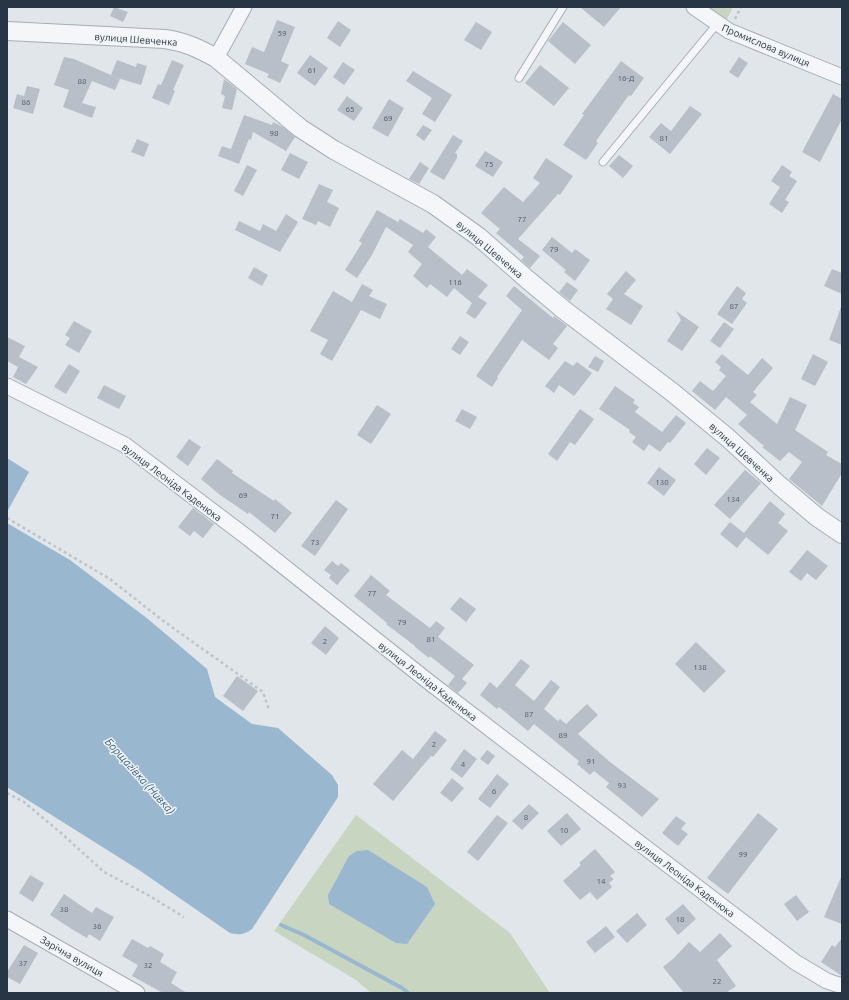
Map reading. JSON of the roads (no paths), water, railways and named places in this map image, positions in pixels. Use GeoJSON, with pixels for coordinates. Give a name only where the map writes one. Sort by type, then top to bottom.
{"type":"FeatureCollection","features":[{"type":"Feature","properties":{"kind":"street"},"geometry":{"type":"LineString","coordinates":[[216,58],[244,7]]}},
{"type":"Feature","properties":{"kind":"street","name":"Промислова вулиця"},"geometry":{"type":"LineString","coordinates":[[694,7],[729,32],[842,77]]}},
{"type":"Feature","properties":{"kind":"street","name":"вулиця Шевченка"},"geometry":{"type":"LineString","coordinates":[[7,31],[181,41],[216,58],[300,128],[334,150],[433,204],[479,237],[564,310],[666,387],[728,438],[779,485],[817,517],[842,534]]}},
{"type":"Feature","properties":{"kind":"street","name":"вулиця Леоніда Каденюка"},"geometry":{"type":"LineString","coordinates":[[7,386],[125,445],[248,538],[435,687],[795,962],[827,981],[842,986]]}},
{"type":"Feature","properties":{"kind":"street","name":"Зарічна вулиця"},"geometry":{"type":"LineString","coordinates":[[7,919],[137,993]]}},
{"type":"Feature","properties":{"kind":"lane"},"geometry":{"type":"LineString","coordinates":[[519,78],[563,7]]}},
{"type":"Feature","properties":{"kind":"lane"},"geometry":{"type":"LineString","coordinates":[[603,162],[717,24]]}},
{"type":"Feature","properties":{"kind":"water"},"geometry":{"type":"Polygon","coordinates":[[[7,458],[29,472],[7,512],[7,458]]]}},
{"type":"Feature","properties":{"kind":"water"},"geometry":{"type":"Polygon","coordinates":[[[7,523],[70,560],[148,619],[207,669],[215,697],[252,724],[278,728],[332,775],[338,785],[338,797],[252,929],[249,931],[241,934],[230,933],[139,870],[7,787],[7,523]]]}},
{"type":"Feature","properties":{"kind":"water"},"geometry":{"type":"Polygon","coordinates":[[[368,850],[427,887],[435,904],[407,944],[396,943],[329,904],[328,895],[349,856],[357,851],[368,850]]]}},
{"type":"Feature","properties":{"kind":"waterway","name":"Борщагівка (Нивка)"},"geometry":{"type":"LineString","coordinates":[[281,925],[304,935],[402,988],[408,993]]}}]}
